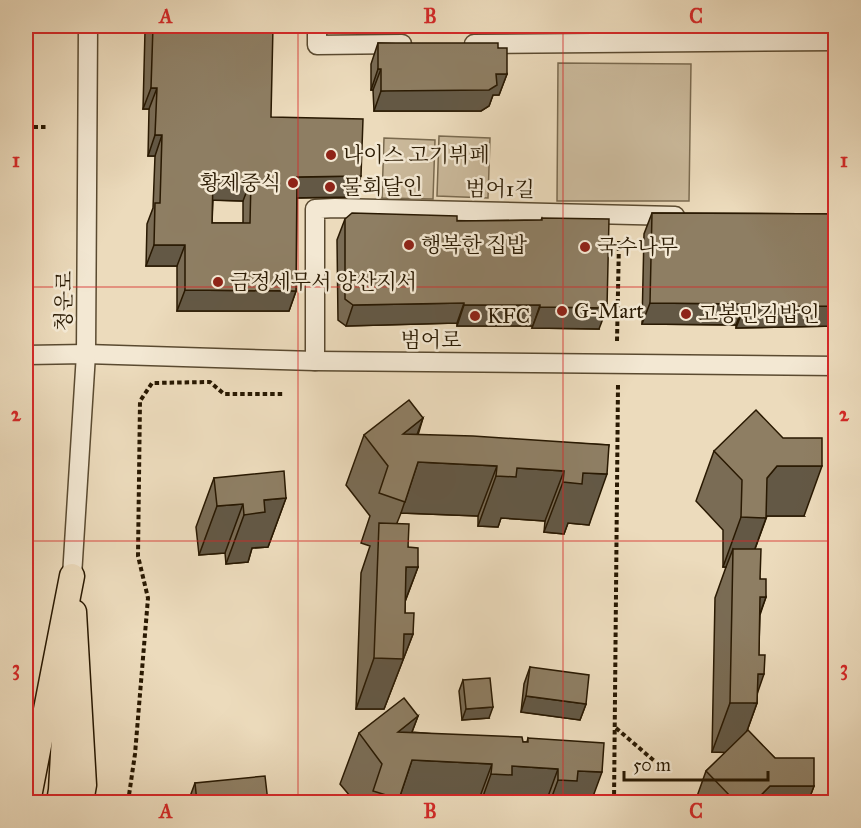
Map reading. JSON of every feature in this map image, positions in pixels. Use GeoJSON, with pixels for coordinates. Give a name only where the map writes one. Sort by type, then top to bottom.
{"type":"FeatureCollection","features":[{"type":"Feature","properties":{"kind":"main road"},"geometry":{"type":"LineString","coordinates":[[26,736],[72,576]]}},
{"type":"Feature","properties":{"kind":"main road"},"geometry":{"type":"LineString","coordinates":[[28,802],[72,576]]}},
{"type":"Feature","properties":{"kind":"main road"},"geometry":{"type":"LineString","coordinates":[[59,802],[72,576]]}},
{"type":"Feature","properties":{"kind":"main road"},"geometry":{"type":"LineString","coordinates":[[72,576],[84,785],[81,802]]}},
{"type":"Feature","properties":{"kind":"street","name":"청운로"},"geometry":{"type":"LineString","coordinates":[[72,576],[86,354],[88,26]]}},
{"type":"Feature","properties":{"kind":"street"},"geometry":{"type":"LineString","coordinates":[[317,26],[317,45],[423,44]]}},
{"type":"Feature","properties":{"kind":"street"},"geometry":{"type":"LineString","coordinates":[[458,44],[836,41]]}},
{"type":"Feature","properties":{"kind":"street","name":"범어1길"},"geometry":{"type":"LineString","coordinates":[[315,361],[315,209],[692,216]]}},
{"type":"Feature","properties":{"kind":"street","name":"범어로"},"geometry":{"type":"LineString","coordinates":[[26,356],[86,354],[315,361],[836,366]]}},
{"type":"Feature","properties":{"kind":"path"},"geometry":{"type":"LineString","coordinates":[[26,127],[46,127]]}},
{"type":"Feature","properties":{"kind":"path"},"geometry":{"type":"LineString","coordinates":[[617,341],[619,241]]}},
{"type":"Feature","properties":{"kind":"path"},"geometry":{"type":"LineString","coordinates":[[128,802],[135,754],[148,598],[138,556],[140,401],[152,383],[210,382],[224,394],[284,394]]}},
{"type":"Feature","properties":{"kind":"path"},"geometry":{"type":"LineString","coordinates":[[614,802],[618,384]]}},
{"type":"Feature","properties":{"kind":"path"},"geometry":{"type":"LineString","coordinates":[[615,728],[659,765]]}},
{"type":"Feature","properties":{"kind":"shaded area"},"geometry":{"type":"Polygon","coordinates":[[[558,63],[691,64],[689,201],[557,201],[558,63]]]}},
{"type":"Feature","properties":{"kind":"shaded area"},"geometry":{"type":"Polygon","coordinates":[[[439,136],[490,138],[488,198],[437,196],[439,136]]]}},
{"type":"Feature","properties":{"kind":"shaded area"},"geometry":{"type":"Polygon","coordinates":[[[384,138],[435,140],[433,199],[382,198],[384,138]]]}},
{"type":"Feature","properties":{"kind":"building"},"geometry":{"type":"Polygon","coordinates":[[[26,26],[32,26],[29,87],[26,87],[26,26]]]}},
{"type":"Feature","properties":{"kind":"building"},"geometry":{"type":"Polygon","coordinates":[[[153,26],[273,26],[271,117],[363,119],[361,176],[297,177],[296,291],[185,290],[185,245],[154,245],[155,203],[160,203],[162,135],[155,135],[157,88],[151,88],[153,26]],[[213,179],[212,223],[250,223],[251,180],[213,179]]]}},
{"type":"Feature","properties":{"kind":"building"},"geometry":{"type":"Polygon","coordinates":[[[378,43],[498,43],[498,48],[507,48],[507,74],[496,74],[497,85],[489,90],[381,91],[378,43]]]}},
{"type":"Feature","properties":{"kind":"building"},"geometry":{"type":"Polygon","coordinates":[[[835,211],[836,306],[744,307],[744,304],[650,303],[652,213],[835,214],[835,211]]]}},
{"type":"Feature","properties":{"kind":"building"},"geometry":{"type":"Polygon","coordinates":[[[352,213],[457,216],[457,221],[542,220],[542,218],[609,219],[607,308],[464,305],[464,303],[353,305],[345,299],[345,219],[352,213]]]}},
{"type":"Feature","properties":{"kind":"building"},"geometry":{"type":"Polygon","coordinates":[[[409,400],[423,418],[403,434],[609,445],[607,474],[583,473],[582,484],[563,482],[564,471],[517,468],[516,477],[496,476],[497,466],[418,462],[405,502],[379,493],[388,466],[364,435],[409,400]]]}},
{"type":"Feature","properties":{"kind":"building"},"geometry":{"type":"Polygon","coordinates":[[[756,410],[783,438],[822,438],[822,466],[777,466],[767,478],[766,518],[741,517],[742,480],[714,451],[756,410]]]}},
{"type":"Feature","properties":{"kind":"building"},"geometry":{"type":"Polygon","coordinates":[[[284,471],[286,498],[264,500],[265,512],[244,515],[243,504],[217,506],[214,478],[284,471]]]}},
{"type":"Feature","properties":{"kind":"building"},"geometry":{"type":"Polygon","coordinates":[[[379,523],[409,524],[408,547],[418,548],[418,567],[406,567],[405,613],[414,613],[413,634],[404,634],[403,659],[374,658],[379,523]]]}},
{"type":"Feature","properties":{"kind":"building"},"geometry":{"type":"Polygon","coordinates":[[[733,549],[761,549],[760,579],[766,579],[766,597],[760,597],[759,655],[765,655],[764,674],[758,674],[757,703],[730,703],[733,549]]]}},
{"type":"Feature","properties":{"kind":"building"},"geometry":{"type":"Polygon","coordinates":[[[530,667],[589,675],[586,704],[526,696],[530,667]]]}},
{"type":"Feature","properties":{"kind":"building"},"geometry":{"type":"Polygon","coordinates":[[[490,678],[493,707],[466,709],[463,680],[490,678]]]}},
{"type":"Feature","properties":{"kind":"building"},"geometry":{"type":"Polygon","coordinates":[[[404,698],[418,716],[398,732],[522,737],[523,742],[528,742],[528,738],[604,743],[602,772],[578,771],[577,781],[558,780],[558,769],[512,766],[512,775],[491,774],[492,764],[412,760],[399,799],[373,791],[382,764],[359,733],[404,698]]]}},
{"type":"Feature","properties":{"kind":"building"},"geometry":{"type":"Polygon","coordinates":[[[748,730],[775,758],[814,758],[814,786],[770,786],[759,797],[759,802],[734,802],[706,771],[748,730]]]}},
{"type":"Feature","properties":{"kind":"building"},"geometry":{"type":"Polygon","coordinates":[[[265,776],[268,802],[197,802],[195,783],[265,776]]]}},
{"type":"Feature","properties":{"kind":"place","name":"나이스 고기뷔페"},"geometry":{"type":"Point","coordinates":[331,155]}},
{"type":"Feature","properties":{"kind":"place","name":"황제중식"},"geometry":{"type":"Point","coordinates":[293,183]}},
{"type":"Feature","properties":{"kind":"place","name":"물회달인"},"geometry":{"type":"Point","coordinates":[330,187]}},
{"type":"Feature","properties":{"kind":"place","name":"행복한 집밥"},"geometry":{"type":"Point","coordinates":[409,245]}},
{"type":"Feature","properties":{"kind":"place","name":"국수나무"},"geometry":{"type":"Point","coordinates":[585,247]}},
{"type":"Feature","properties":{"kind":"place","name":"금정세무서 양산지서"},"geometry":{"type":"Point","coordinates":[218,282]}},
{"type":"Feature","properties":{"kind":"place","name":"G-Mart"},"geometry":{"type":"Point","coordinates":[562,311]}},
{"type":"Feature","properties":{"kind":"place","name":"고봉민김밥인"},"geometry":{"type":"Point","coordinates":[686,314]}},
{"type":"Feature","properties":{"kind":"place","name":"KFC"},"geometry":{"type":"Point","coordinates":[475,316]}}]}
